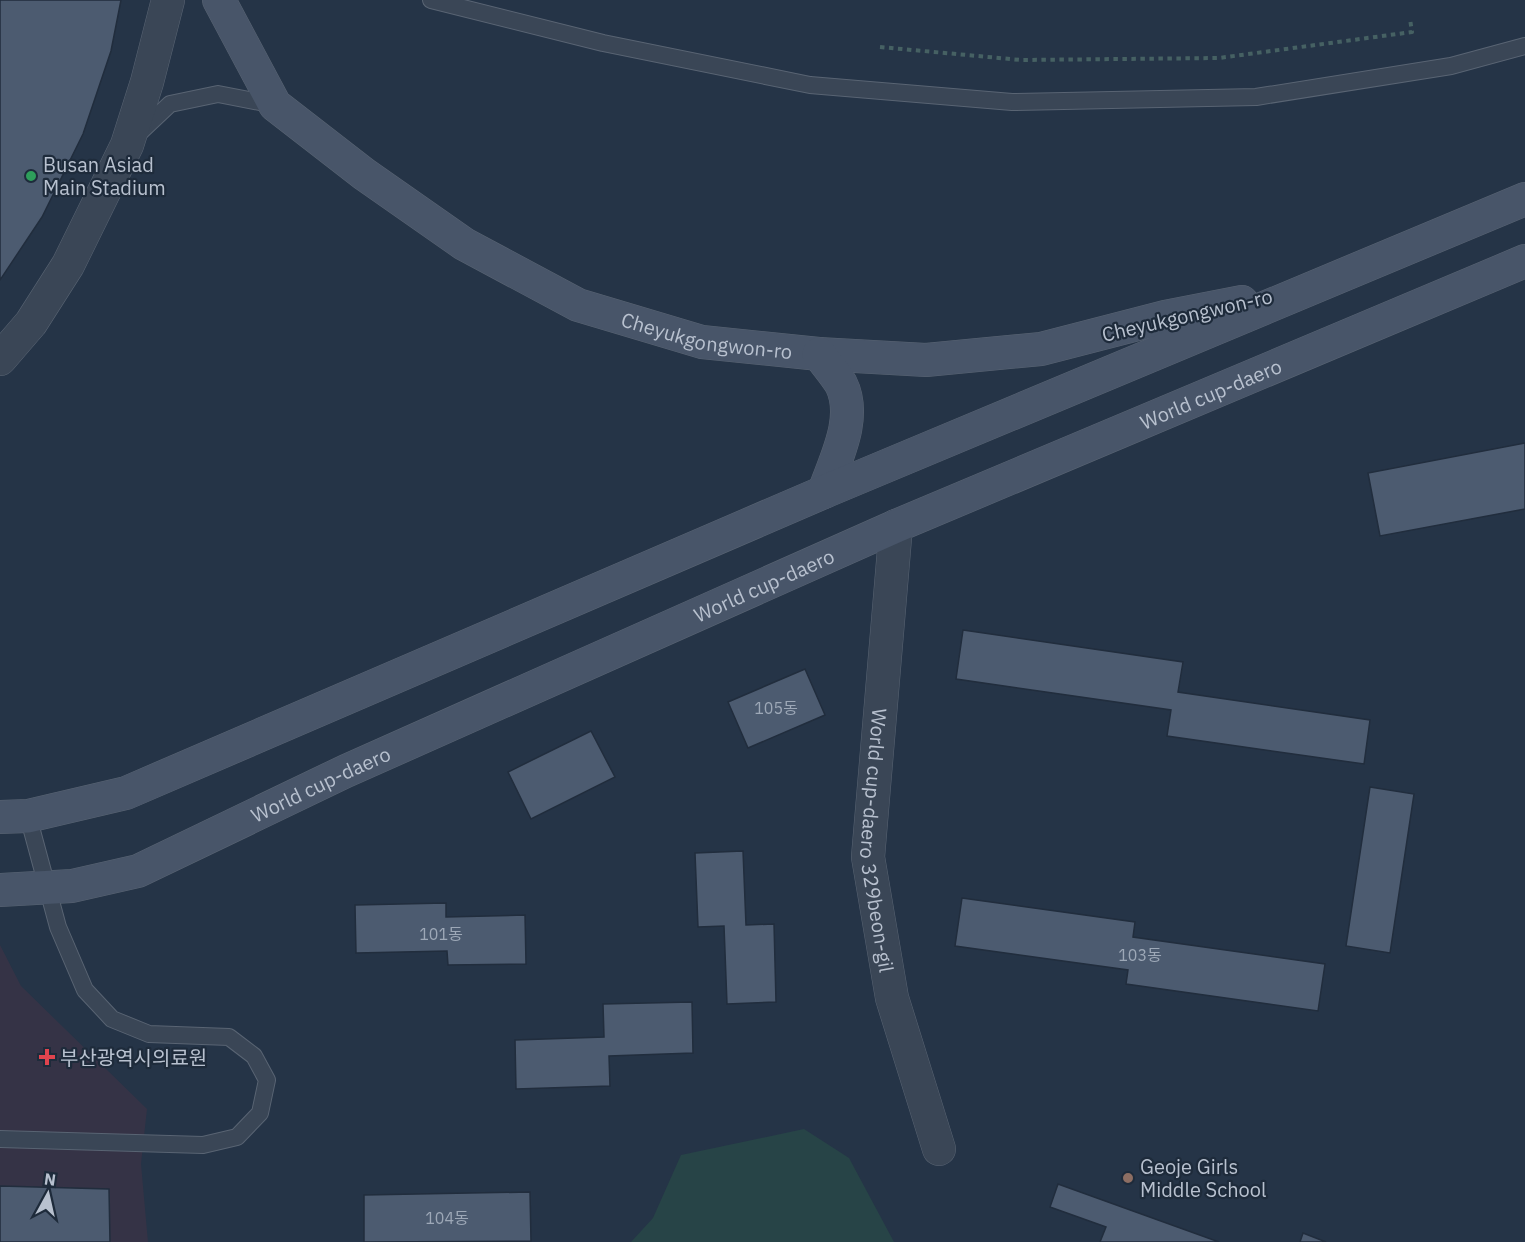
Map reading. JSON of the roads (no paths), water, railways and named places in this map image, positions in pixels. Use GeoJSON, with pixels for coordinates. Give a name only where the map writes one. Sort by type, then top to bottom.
{"type":"FeatureCollection","features":[{"type":"Feature","properties":{"kind":"main road","name":"Cheyukgongwon-ro"},"geometry":{"type":"LineString","coordinates":[[219,0],[275,105],[364,174],[464,244],[578,305],[702,342],[819,354],[926,360],[1041,349],[1165,317],[1314,287]]}},
{"type":"Feature","properties":{"kind":"main road"},"geometry":{"type":"LineString","coordinates":[[14,816],[126,793],[824,492],[1525,199]]}},
{"type":"Feature","properties":{"kind":"main road","name":"World cup-daero"},"geometry":{"type":"LineString","coordinates":[[0,890],[72,886],[138,871],[346,771],[896,526],[1525,261]]}},
{"type":"Feature","properties":{"kind":"main road"},"geometry":{"type":"LineString","coordinates":[[819,354],[841,385],[847,410],[843,438],[824,492]]}},
{"type":"Feature","properties":{"kind":"street"},"geometry":{"type":"LineString","coordinates":[[0,360],[31,323],[68,266],[127,145],[147,82],[168,0]]}},
{"type":"Feature","properties":{"kind":"street","name":"World cup-daero 329beon-gil"},"geometry":{"type":"LineString","coordinates":[[896,526],[868,857],[892,998],[939,1149]]}},
{"type":"Feature","properties":{"kind":"lane"},"geometry":{"type":"LineString","coordinates":[[431,0],[603,43],[810,85],[1012,102],[1256,97],[1451,66],[1525,46]]}},
{"type":"Feature","properties":{"kind":"lane"},"geometry":{"type":"LineString","coordinates":[[127,145],[170,104],[218,94],[275,105]]}},
{"type":"Feature","properties":{"kind":"lane"},"geometry":{"type":"LineString","coordinates":[[0,1140],[202,1145],[237,1137],[260,1113],[267,1080],[254,1056],[229,1037],[149,1034],[112,1019],[85,990],[58,927],[48,888],[14,816]]}},
{"type":"Feature","properties":{"kind":"place","name":"Busan Asiad Main Stadium"},"geometry":{"type":"Point","coordinates":[31,176]}},
{"type":"Feature","properties":{"kind":"place","name":"부산광역시의료원"},"geometry":{"type":"Point","coordinates":[47,1057]}},
{"type":"Feature","properties":{"kind":"place","name":"Geoje Girls Middle School"},"geometry":{"type":"Point","coordinates":[1128,1178]}}]}
